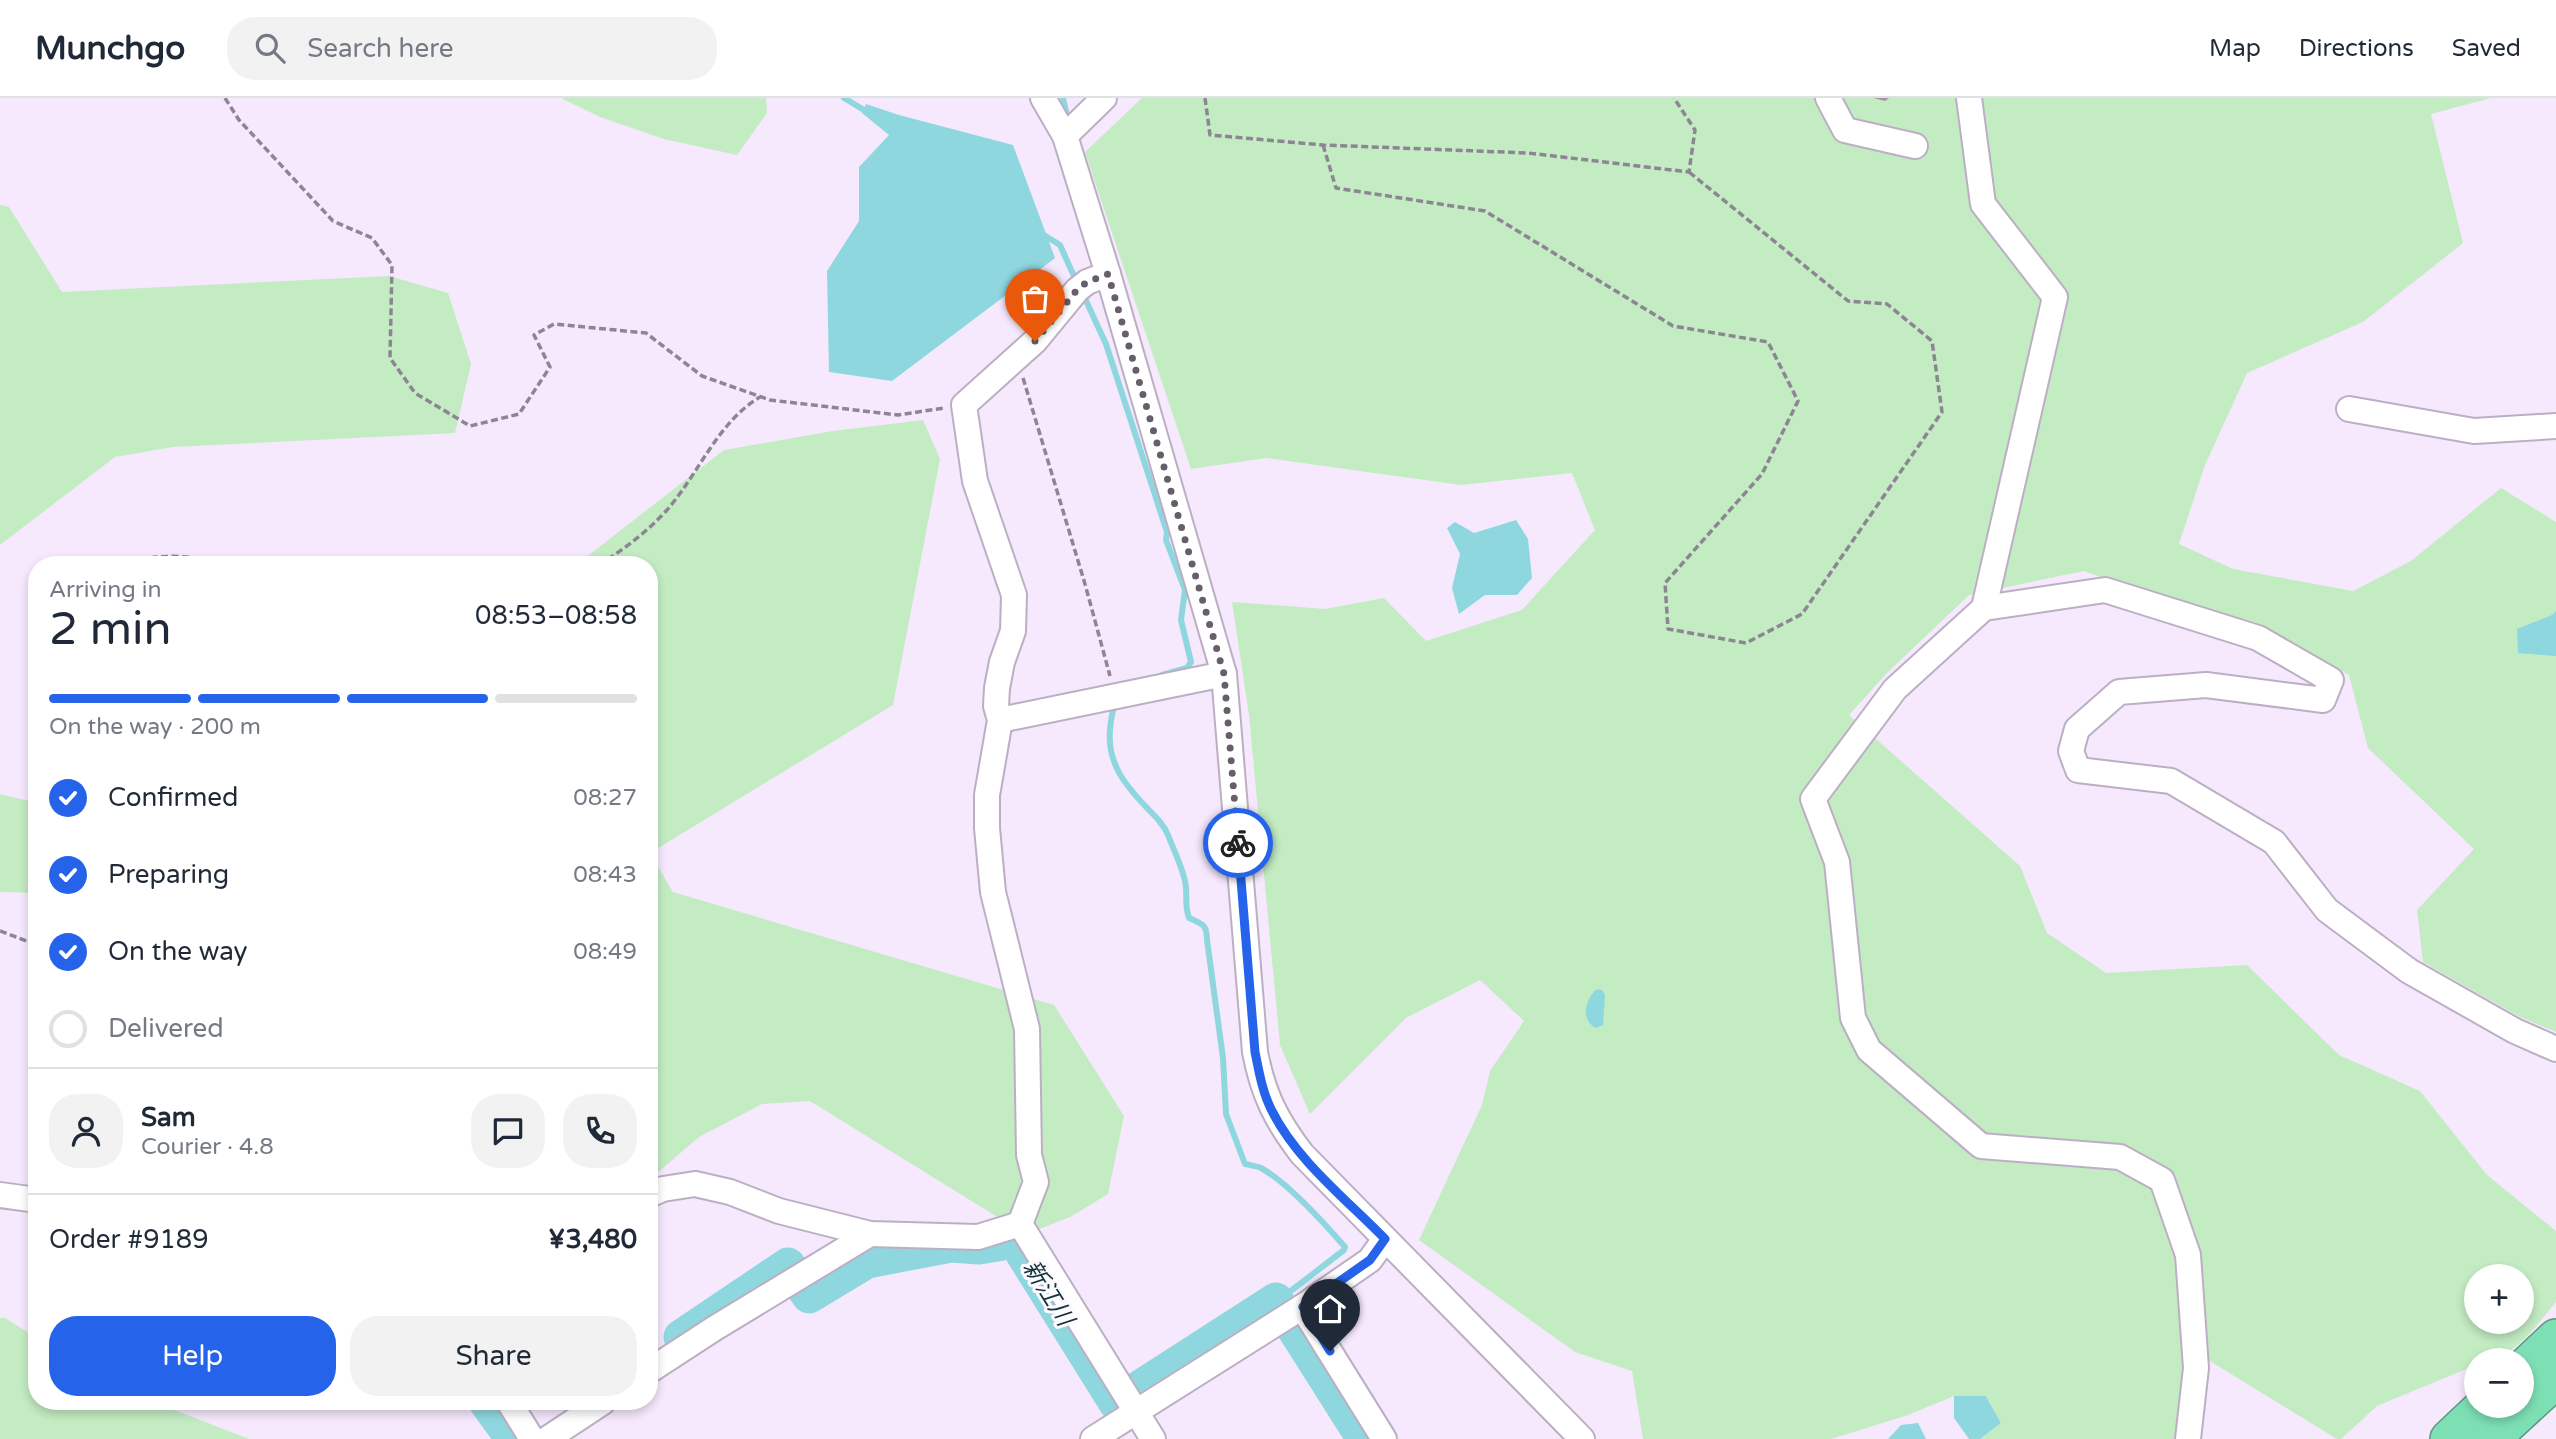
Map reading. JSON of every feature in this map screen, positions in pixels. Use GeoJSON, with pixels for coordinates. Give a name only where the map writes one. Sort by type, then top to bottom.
{"type":"FeatureCollection","features":[{"type":"Feature","properties":{"kind":"highway"},"geometry":{"type":"LineString","coordinates":[[2534,1359],[2556,1338]]}},
{"type":"Feature","properties":{"kind":"highway"},"geometry":{"type":"LineString","coordinates":[[2491,1439],[2556,1379]]}},
{"type":"Feature","properties":{"kind":"highway"},"geometry":{"type":"LineString","coordinates":[[2449,1439],[2471,1418]]}},
{"type":"Feature","properties":{"kind":"street"},"geometry":{"type":"LineString","coordinates":[[1043,98],[1065,136],[1108,274],[1224,674],[1254,1039],[1261,1080],[1271,1109],[1302,1154],[1582,1439]]}},
{"type":"Feature","properties":{"kind":"street"},"geometry":{"type":"LineString","coordinates":[[1065,136],[1104,98]]}},
{"type":"Feature","properties":{"kind":"street"},"geometry":{"type":"LineString","coordinates":[[1829,98],[1845,130],[1915,146]]}},
{"type":"Feature","properties":{"kind":"street"},"geometry":{"type":"LineString","coordinates":[[1969,98],[1983,204],[2055,297],[1984,608]]}},
{"type":"Feature","properties":{"kind":"street"},"geometry":{"type":"LineString","coordinates":[[1020,1224],[1036,1182],[1029,1155],[1027,1029],[993,892],[987,828],[987,795],[1000,720],[996,706],[997,688],[1002,662],[1013,631],[1014,595],[975,481],[964,405],[1035,341],[1077,290],[1087,282],[1108,274]]}},
{"type":"Feature","properties":{"kind":"street"},"geometry":{"type":"LineString","coordinates":[[2349,409],[2474,431],[2556,426]]}},
{"type":"Feature","properties":{"kind":"street"},"geometry":{"type":"LineString","coordinates":[[2188,1439],[2196,1368],[2188,1255],[2162,1180],[2120,1157],[1981,1146],[1869,1050],[1853,1018],[1837,862],[1812,799],[1895,689],[1984,608],[2105,590],[2258,638],[2331,680],[2323,700],[2206,685],[2119,692],[2077,729],[2071,751],[2078,770],[2171,781],[2274,842],[2327,910],[2409,971],[2515,1031],[2556,1049]]}},
{"type":"Feature","properties":{"kind":"street"},"geometry":{"type":"LineString","coordinates":[[1000,720],[1224,674]]}},
{"type":"Feature","properties":{"kind":"street"},"geometry":{"type":"LineString","coordinates":[[658,1191],[695,1184],[730,1192],[779,1211],[870,1234],[978,1237],[1020,1224]]}},
{"type":"Feature","properties":{"kind":"street"},"geometry":{"type":"LineString","coordinates":[[0,1195],[28,1199]]}},
{"type":"Feature","properties":{"kind":"street"},"geometry":{"type":"LineString","coordinates":[[1020,1224],[1153,1439]]}},
{"type":"Feature","properties":{"kind":"street"},"geometry":{"type":"LineString","coordinates":[[658,1365],[870,1234]]}},
{"type":"Feature","properties":{"kind":"street"},"geometry":{"type":"LineString","coordinates":[[1093,1439],[1132,1403],[1302,1308],[1370,1260],[1385,1239]]}},
{"type":"Feature","properties":{"kind":"street"},"geometry":{"type":"LineString","coordinates":[[1302,1308],[1384,1439]]}},
{"type":"Feature","properties":{"kind":"street"},"geometry":{"type":"LineString","coordinates":[[514,1410],[532,1439]]}},
{"type":"Feature","properties":{"kind":"street"},"geometry":{"type":"LineString","coordinates":[[547,1439],[591,1410]]}},
{"type":"Feature","properties":{"kind":"path"},"geometry":{"type":"LineString","coordinates":[[225,98],[239,120],[333,221],[373,238],[392,265],[390,358],[415,393],[470,426],[519,414],[550,367],[534,335],[554,324],[646,334],[702,376],[761,397],[898,415],[964,405]]}},
{"type":"Feature","properties":{"kind":"path"},"geometry":{"type":"LineString","coordinates":[[1205,98],[1210,135],[1323,145],[1528,153],[1689,172],[1847,301],[1887,304],[1933,341],[1942,412],[1802,614],[1746,643],[1668,629],[1665,583],[1762,474],[1798,401],[1768,342],[1673,326],[1485,211],[1336,188],[1323,145]]}},
{"type":"Feature","properties":{"kind":"path"},"geometry":{"type":"LineString","coordinates":[[1674,98],[1695,130],[1689,172]]}},
{"type":"Feature","properties":{"kind":"path"},"geometry":{"type":"LineString","coordinates":[[1013,362],[1025,382],[1037,421],[1115,696]]}},
{"type":"Feature","properties":{"kind":"path"},"geometry":{"type":"LineString","coordinates":[[612,556],[646,532],[674,501],[735,415],[761,397]]}},
{"type":"Feature","properties":{"kind":"path"},"geometry":{"type":"LineString","coordinates":[[0,931],[28,942]]}},
{"type":"Feature","properties":{"kind":"green space"},"geometry":{"type":"Polygon","coordinates":[[[561,98],[766,98],[767,113],[737,155],[664,139],[600,117],[561,98]]]}},
{"type":"Feature","properties":{"kind":"green space"},"geometry":{"type":"Polygon","coordinates":[[[1142,98],[2491,98],[2431,114],[2463,243],[2363,322],[2247,373],[2205,465],[2179,544],[2233,569],[2353,591],[2411,561],[2501,488],[2556,522],[2556,1032],[2520,1017],[2423,962],[2417,910],[2474,849],[2368,748],[2349,675],[2255,622],[2158,598],[2084,571],[1969,595],[1887,673],[1849,715],[2020,866],[2047,933],[2106,973],[2247,965],[2339,1055],[2420,1091],[2487,1175],[2556,1231],[2556,1302],[2534,1328],[2534,1264],[2464,1264],[2464,1334],[2529,1334],[2513,1348],[2464,1348],[2464,1370],[2377,1406],[2341,1439],[2187,1347],[2175,1439],[1980,1439],[2001,1423],[1987,1397],[1954,1396],[1908,1415],[1831,1439],[1643,1439],[1632,1371],[1575,1352],[1419,1240],[1482,1105],[1490,1071],[1524,1021],[1480,980],[1406,1018],[1310,1114],[1280,1045],[1249,715],[1232,602],[1325,609],[1384,598],[1426,641],[1522,610],[1595,530],[1572,473],[1461,485],[1266,458],[1191,469],[1085,152],[1142,98]]]}},
{"type":"Feature","properties":{"kind":"green space"},"geometry":{"type":"Polygon","coordinates":[[[0,205],[9,207],[62,292],[389,276],[448,293],[471,364],[455,433],[173,447],[115,457],[0,545],[0,205]]]}},
{"type":"Feature","properties":{"kind":"green space"},"geometry":{"type":"Polygon","coordinates":[[[923,420],[940,459],[893,705],[658,848],[658,556],[588,556],[724,450],[833,431],[923,420]]]}},
{"type":"Feature","properties":{"kind":"green space"},"geometry":{"type":"Polygon","coordinates":[[[0,794],[28,801],[28,893],[0,892],[0,794]]]}},
{"type":"Feature","properties":{"kind":"green space"},"geometry":{"type":"Polygon","coordinates":[[[658,867],[673,892],[1054,1005],[1124,1116],[1108,1194],[1070,1217],[1022,1236],[1007,1223],[810,1101],[762,1104],[699,1137],[658,1172],[658,867]]]}},
{"type":"Feature","properties":{"kind":"green space"},"geometry":{"type":"Polygon","coordinates":[[[0,1318],[5,1318],[28,1332],[28,1410],[175,1410],[249,1439],[0,1439],[0,1318]]]}},
{"type":"Feature","properties":{"kind":"water"},"geometry":{"type":"Polygon","coordinates":[[[866,104],[1013,145],[1055,258],[892,381],[829,372],[827,271],[859,221],[859,167],[889,135],[862,113],[866,104]]]}},
{"type":"Feature","properties":{"kind":"water"},"geometry":{"type":"Polygon","coordinates":[[[1516,520],[1528,539],[1532,578],[1517,595],[1485,595],[1459,614],[1452,588],[1460,554],[1447,528],[1455,522],[1474,533],[1516,520]]]}},
{"type":"Feature","properties":{"kind":"water"},"geometry":{"type":"Polygon","coordinates":[[[2556,611],[2556,656],[2518,653],[2517,629],[2556,611]]]}},
{"type":"Feature","properties":{"kind":"water"},"geometry":{"type":"Polygon","coordinates":[[[1597,989],[1602,990],[1605,995],[1603,1025],[1596,1028],[1588,1020],[1586,1009],[1597,989]]]}},
{"type":"Feature","properties":{"kind":"water"},"geometry":{"type":"Polygon","coordinates":[[[1954,1396],[1986,1396],[2001,1423],[1980,1439],[1969,1439],[1954,1418],[1954,1396]]]}},
{"type":"Feature","properties":{"kind":"water"},"geometry":{"type":"Polygon","coordinates":[[[1918,1423],[1926,1439],[1888,1439],[1901,1425],[1918,1423]]]}},
{"type":"Feature","properties":{"kind":"waterway"},"geometry":{"type":"LineString","coordinates":[[844,98],[869,113]]}},
{"type":"Feature","properties":{"kind":"waterway"},"geometry":{"type":"LineString","coordinates":[[1063,98],[1067,116]]}},
{"type":"Feature","properties":{"kind":"waterway"},"geometry":{"type":"LineString","coordinates":[[1039,232],[1060,245],[1077,283]]}},
{"type":"Feature","properties":{"kind":"waterway"},"geometry":{"type":"LineString","coordinates":[[1082,292],[1106,344],[1167,532],[1166,540],[1185,590],[1181,620],[1191,662],[1187,668],[1162,675]]}},
{"type":"Feature","properties":{"kind":"waterway"},"geometry":{"type":"LineString","coordinates":[[1116,704],[1110,730],[1115,764],[1126,783],[1166,831],[1184,876],[1189,918],[1201,924],[1206,931],[1223,1058],[1226,1114],[1245,1164],[1261,1168],[1282,1183],[1345,1247],[1276,1300]]}},
{"type":"Feature","properties":{"kind":"waterway","name":"新江川"},"geometry":{"type":"LineString","coordinates":[[681,1337],[788,1265],[809,1296],[867,1261],[951,1245],[979,1247],[1015,1241],[1116,1403],[1276,1300],[1364,1439]]}},
{"type":"Feature","properties":{"kind":"waterway","name":"新江川"},"geometry":{"type":"LineString","coordinates":[[492,1410],[513,1439]]}},
{"type":"Feature","properties":{"kind":"way so far"},"geometry":{"type":"LineString","coordinates":[[1035,341],[1077,290],[1087,282],[1108,274],[1224,674],[1238,843]]}},
{"type":"Feature","properties":{"kind":"route"},"geometry":{"type":"LineString","coordinates":[[1238,843],[1255,1052],[1271,1109],[1302,1154],[1385,1239],[1370,1260],[1303,1307],[1330,1351]]}}]}
